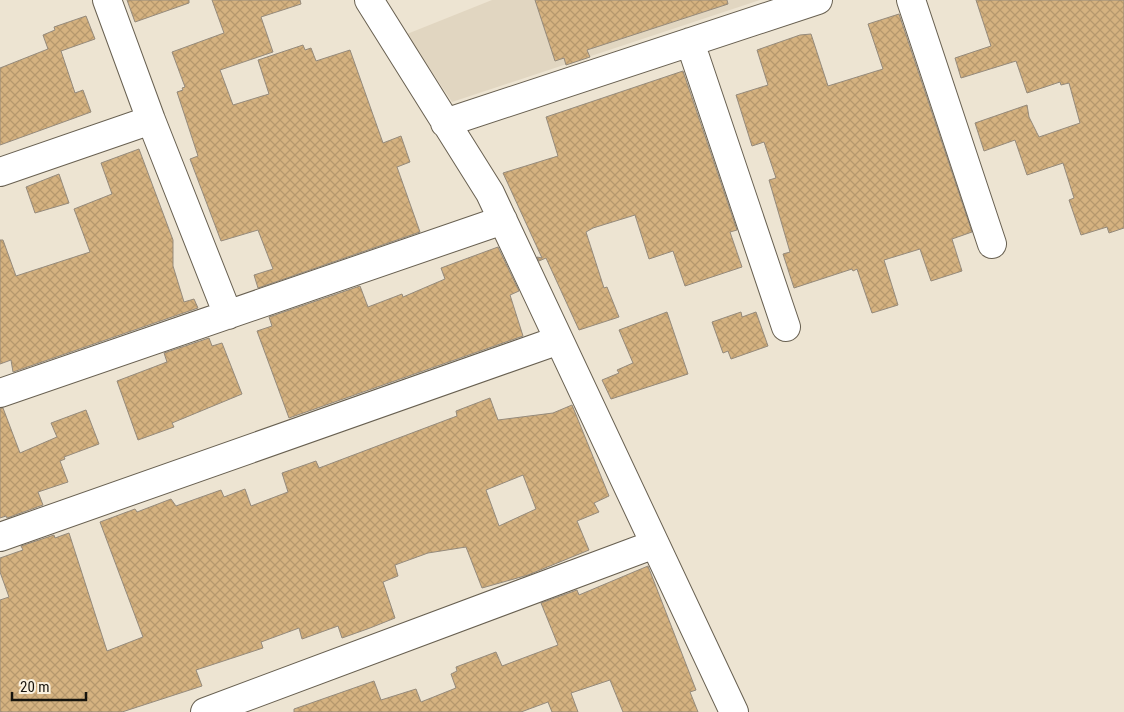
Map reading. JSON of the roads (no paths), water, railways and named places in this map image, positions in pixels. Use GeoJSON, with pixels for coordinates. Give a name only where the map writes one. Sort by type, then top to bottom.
{"type":"FeatureCollection","features":[{"type":"Feature","properties":{"kind":"street"},"geometry":{"type":"LineString","coordinates":[[107,0],[151,120],[228,314]]}},
{"type":"Feature","properties":{"kind":"street"},"geometry":{"type":"LineString","coordinates":[[368,0],[490,193],[734,712]]}},
{"type":"Feature","properties":{"kind":"street"},"geometry":{"type":"LineString","coordinates":[[445,123],[818,0]]}},
{"type":"Feature","properties":{"kind":"street"},"geometry":{"type":"LineString","coordinates":[[911,0],[992,244]]}},
{"type":"Feature","properties":{"kind":"street"},"geometry":{"type":"LineString","coordinates":[[690,42],[786,327]]}},
{"type":"Feature","properties":{"kind":"street"},"geometry":{"type":"LineString","coordinates":[[0,172],[151,120]]}},
{"type":"Feature","properties":{"kind":"street"},"geometry":{"type":"LineString","coordinates":[[0,393],[503,220]]}},
{"type":"Feature","properties":{"kind":"street"},"geometry":{"type":"LineString","coordinates":[[0,537],[559,340]]}},
{"type":"Feature","properties":{"kind":"street"},"geometry":{"type":"LineString","coordinates":[[205,712],[655,544]]}}]}
